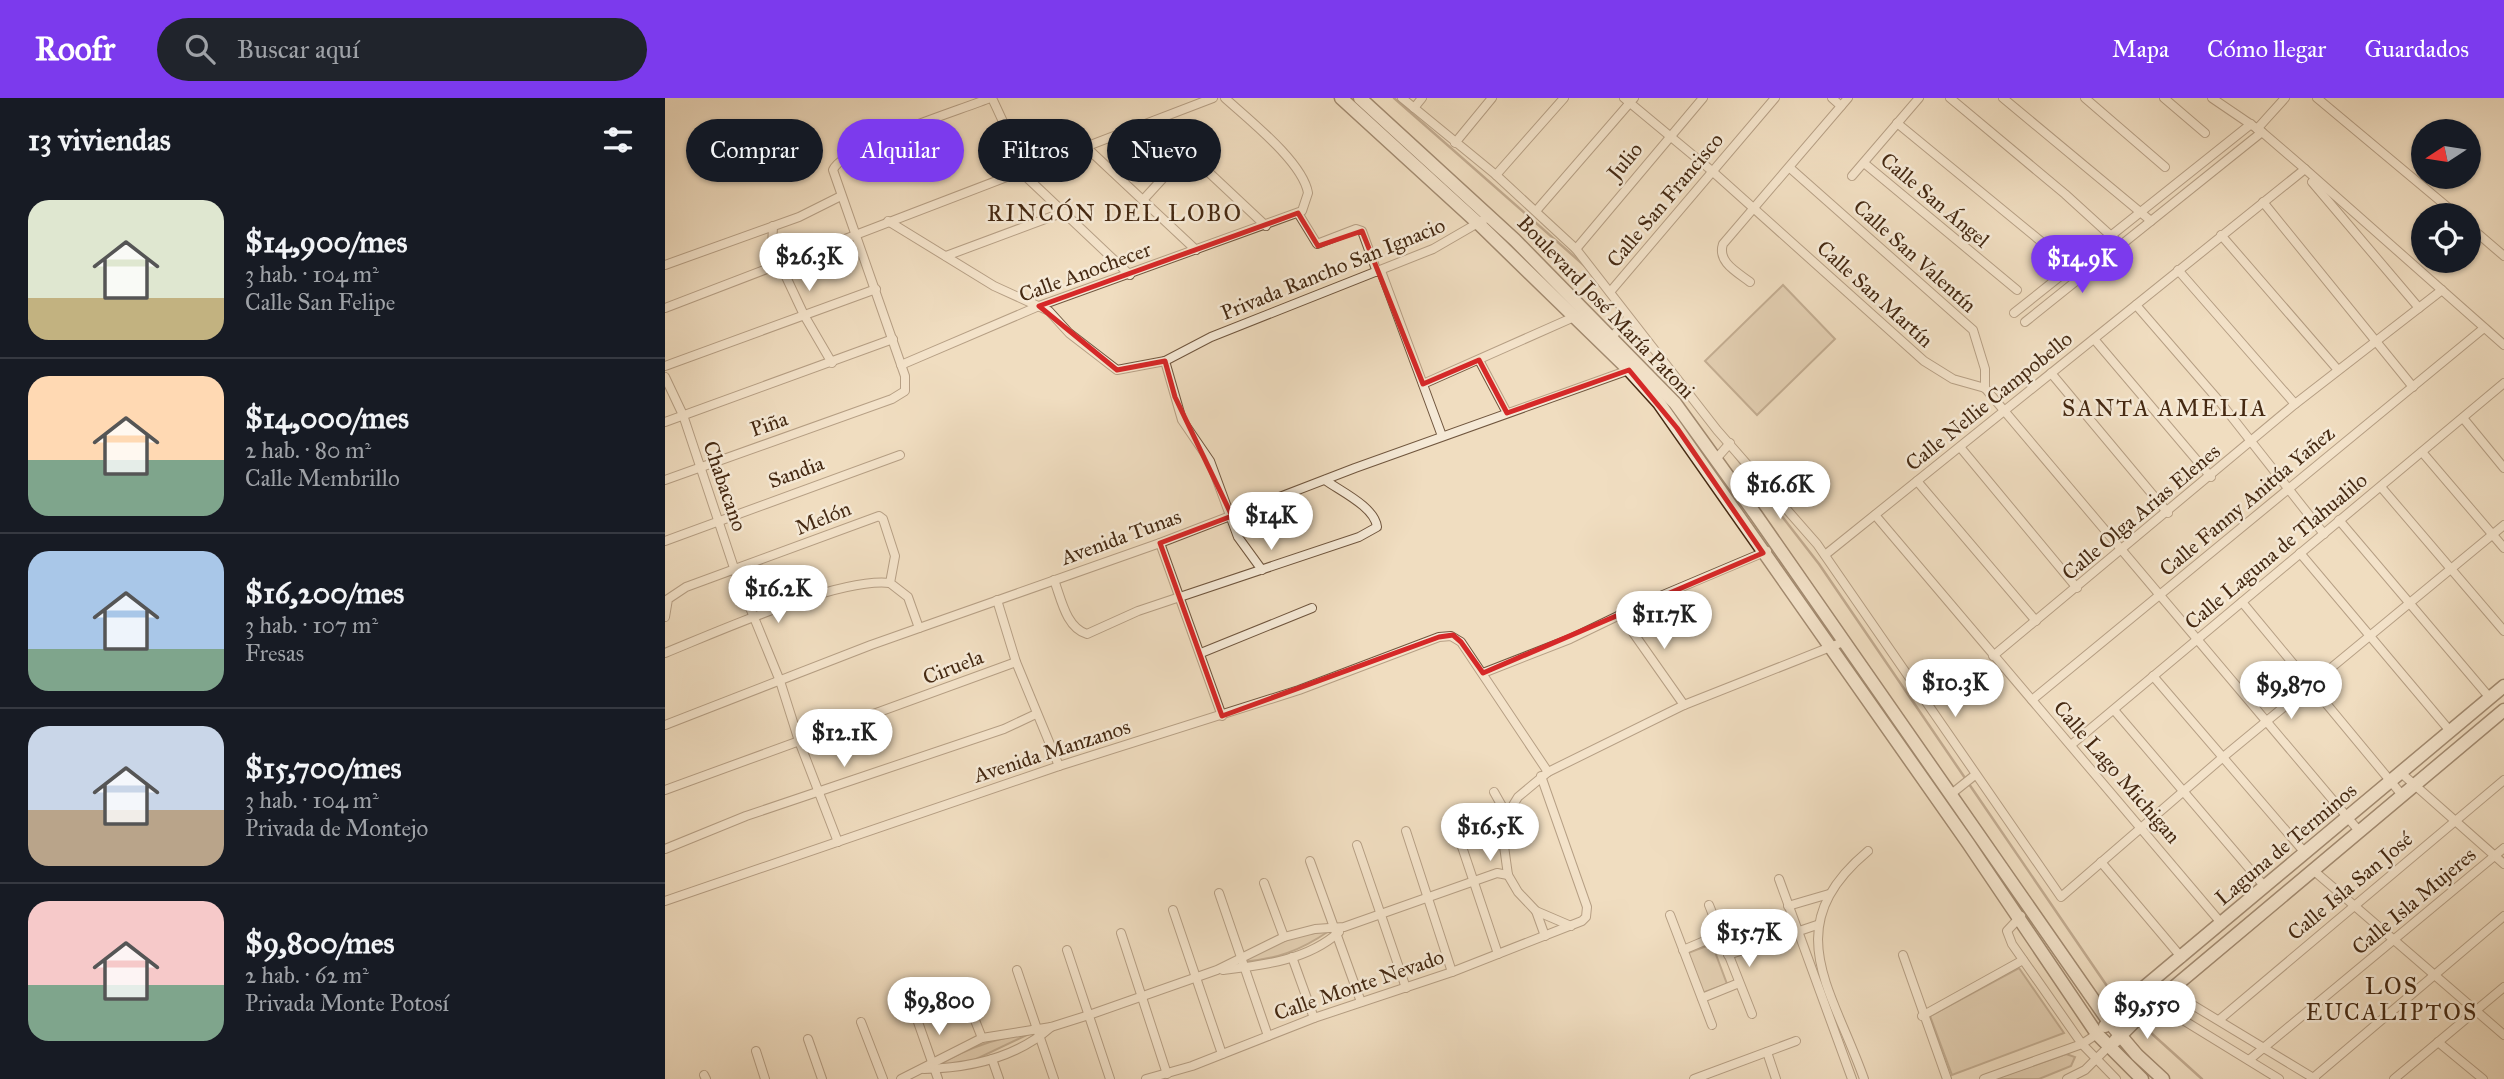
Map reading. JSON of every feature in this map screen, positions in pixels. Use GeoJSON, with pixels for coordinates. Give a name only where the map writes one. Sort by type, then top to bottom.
{"type":"FeatureCollection","features":[{"type":"Feature","properties":{"kind":"main road","name":"Boulevard José María Patoni"},"geometry":{"type":"LineString","coordinates":[[1342,98],[1485,221]]}},
{"type":"Feature","properties":{"kind":"main road","name":"Boulevard José María Patoni"},"geometry":{"type":"LineString","coordinates":[[1360,98],[1520,255],[1574,317],[1629,370],[1677,428],[2097,1034],[2141,1079]]}},
{"type":"Feature","properties":{"kind":"main road","name":"Boulevard José María Patoni"},"geometry":{"type":"LineString","coordinates":[[1520,255],[1616,332],[1719,455],[1778,547],[2029,910],[2120,1036],[2163,1079]]}},
{"type":"Feature","properties":{"kind":"main road","name":"Laguna de Terminos"},"geometry":{"type":"LineString","coordinates":[[2097,1034],[2134,996],[2504,686]]}},
{"type":"Feature","properties":{"kind":"main road"},"geometry":{"type":"LineString","coordinates":[[2108,1047],[2143,1013],[2504,710]]}},
{"type":"Feature","properties":{"kind":"street"},"geometry":{"type":"LineString","coordinates":[[901,365],[833,170],[840,160],[889,136],[991,98],[1001,119]]}},
{"type":"Feature","properties":{"kind":"street"},"geometry":{"type":"LineString","coordinates":[[1159,119],[1213,98]]}},
{"type":"Feature","properties":{"kind":"street"},"geometry":{"type":"LineString","coordinates":[[1225,98],[1279,149],[1304,180],[1308,200],[1298,213],[1317,244],[1356,229],[1362,231],[1443,436]]}},
{"type":"Feature","properties":{"kind":"street"},"geometry":{"type":"LineString","coordinates":[[1402,98],[1496,175],[1576,248],[1628,318],[1825,555],[1970,779],[2061,897],[2222,758],[2504,525]]}},
{"type":"Feature","properties":{"kind":"street"},"geometry":{"type":"LineString","coordinates":[[1414,108],[1422,98]]}},
{"type":"Feature","properties":{"kind":"street"},"geometry":{"type":"LineString","coordinates":[[1455,143],[1492,98]]}},
{"type":"Feature","properties":{"kind":"street"},"geometry":{"type":"LineString","coordinates":[[1496,175],[1564,98]]}},
{"type":"Feature","properties":{"kind":"street","name":"Julio"},"geometry":{"type":"LineString","coordinates":[[1576,248],[1703,98]]}},
{"type":"Feature","properties":{"kind":"street","name":"Calle San Francisco"},"geometry":{"type":"LineString","coordinates":[[1610,292],[1775,98]]}},
{"type":"Feature","properties":{"kind":"street"},"geometry":{"type":"LineString","coordinates":[[1832,98],[1841,106]]}},
{"type":"Feature","properties":{"kind":"street"},"geometry":{"type":"LineString","coordinates":[[1750,282],[1724,260],[1721,252],[1727,237],[1790,168],[1848,98]]}},
{"type":"Feature","properties":{"kind":"street"},"geometry":{"type":"LineString","coordinates":[[1852,176],[1919,98]]}},
{"type":"Feature","properties":{"kind":"street"},"geometry":{"type":"LineString","coordinates":[[1950,98],[2121,245]]}},
{"type":"Feature","properties":{"kind":"street"},"geometry":{"type":"LineString","coordinates":[[2003,98],[2151,221]]}},
{"type":"Feature","properties":{"kind":"street"},"geometry":{"type":"LineString","coordinates":[[2085,98],[2165,167]]}},
{"type":"Feature","properties":{"kind":"street"},"geometry":{"type":"LineString","coordinates":[[2164,98],[2205,133]]}},
{"type":"Feature","properties":{"kind":"street"},"geometry":{"type":"LineString","coordinates":[[2212,98],[2257,129],[2340,205],[2504,345]]}},
{"type":"Feature","properties":{"kind":"street"},"geometry":{"type":"LineString","coordinates":[[2025,322],[2151,221],[2257,129],[2285,98]]}},
{"type":"Feature","properties":{"kind":"street"},"geometry":{"type":"LineString","coordinates":[[2317,98],[2442,203]]}},
{"type":"Feature","properties":{"kind":"street"},"geometry":{"type":"LineString","coordinates":[[1536,211],[1629,100]]}},
{"type":"Feature","properties":{"kind":"street","name":"Calle San Martín"},"geometry":{"type":"LineString","coordinates":[[1629,100],[1924,361],[1953,379],[1985,388]]}},
{"type":"Feature","properties":{"kind":"street"},"geometry":{"type":"LineString","coordinates":[[1897,123],[2060,257]]}},
{"type":"Feature","properties":{"kind":"street"},"geometry":{"type":"LineString","coordinates":[[2014,313],[2141,212],[2257,129]]}},
{"type":"Feature","properties":{"kind":"street"},"geometry":{"type":"LineString","coordinates":[[1093,154],[1196,250]]}},
{"type":"Feature","properties":{"kind":"street","name":"Calle San Ángel"},"geometry":{"type":"LineString","coordinates":[[1864,163],[2017,290]]}},
{"type":"Feature","properties":{"kind":"street","name":"Calle San Valentín"},"geometry":{"type":"LineString","coordinates":[[1790,168],[1973,330],[1985,369],[1985,388]]}},
{"type":"Feature","properties":{"kind":"street","name":"Calle Nellie Campobello"},"geometry":{"type":"LineString","coordinates":[[1825,555],[2303,170]]}},
{"type":"Feature","properties":{"kind":"street"},"geometry":{"type":"LineString","coordinates":[[665,307],[781,265],[888,220],[990,182]]}},
{"type":"Feature","properties":{"kind":"street"},"geometry":{"type":"LineString","coordinates":[[1032,182],[1130,275]]}},
{"type":"Feature","properties":{"kind":"street"},"geometry":{"type":"LineString","coordinates":[[1143,200],[1160,182]]}},
{"type":"Feature","properties":{"kind":"street"},"geometry":{"type":"LineString","coordinates":[[1219,182],[1266,226]]}},
{"type":"Feature","properties":{"kind":"street"},"geometry":{"type":"LineString","coordinates":[[665,265],[825,206],[841,196]]}},
{"type":"Feature","properties":{"kind":"street"},"geometry":{"type":"LineString","coordinates":[[2263,202],[2413,387]]}},
{"type":"Feature","properties":{"kind":"street"},"geometry":{"type":"LineString","coordinates":[[2340,205],[2419,308]]}},
{"type":"Feature","properties":{"kind":"street"},"geometry":{"type":"LineString","coordinates":[[946,256],[1064,212]]}},
{"type":"Feature","properties":{"kind":"street","name":"Calle Anochecer"},"geometry":{"type":"LineString","coordinates":[[901,365],[1039,306],[1298,213]]}},
{"type":"Feature","properties":{"kind":"street"},"geometry":{"type":"LineString","coordinates":[[888,220],[994,286],[1049,311],[1069,333],[1117,370],[1165,361],[1182,420],[1210,461],[1238,537],[1262,570]]}},
{"type":"Feature","properties":{"kind":"street","name":"Privada Rancho San Ignacio"},"geometry":{"type":"LineString","coordinates":[[1165,361],[1185,349],[1444,244],[1485,221]]}},
{"type":"Feature","properties":{"kind":"street"},"geometry":{"type":"LineString","coordinates":[[773,226],[771,243],[804,315],[832,363]]}},
{"type":"Feature","properties":{"kind":"street"},"geometry":{"type":"LineString","coordinates":[[2221,235],[2338,370]]}},
{"type":"Feature","properties":{"kind":"street"},"geometry":{"type":"LineString","coordinates":[[2481,236],[2504,256]]}},
{"type":"Feature","properties":{"kind":"street"},"geometry":{"type":"LineString","coordinates":[[2178,270],[2295,404]]}},
{"type":"Feature","properties":{"kind":"street"},"geometry":{"type":"LineString","coordinates":[[665,366],[876,289]]}},
{"type":"Feature","properties":{"kind":"street","name":"Calle Olga Arias Elenes"},"geometry":{"type":"LineString","coordinates":[[1993,656],[2123,551],[2295,404],[2442,290]]}},
{"type":"Feature","properties":{"kind":"street"},"geometry":{"type":"LineString","coordinates":[[2136,305],[2252,441],[2323,534]]}},
{"type":"Feature","properties":{"kind":"street"},"geometry":{"type":"LineString","coordinates":[[1423,384],[1574,317]]}},
{"type":"Feature","properties":{"kind":"street"},"geometry":{"type":"LineString","coordinates":[[1616,332],[1628,318]]}},
{"type":"Feature","properties":{"kind":"street","name":"Calle Fanny Anitúa Yañez"},"geometry":{"type":"LineString","coordinates":[[2032,700],[2484,328]]}},
{"type":"Feature","properties":{"kind":"street"},"geometry":{"type":"LineString","coordinates":[[665,422],[893,340]]}},
{"type":"Feature","properties":{"kind":"street"},"geometry":{"type":"LineString","coordinates":[[2094,340],[2211,477]]}},
{"type":"Feature","properties":{"kind":"street"},"geometry":{"type":"LineString","coordinates":[[1479,360],[1507,413]]}},
{"type":"Feature","properties":{"kind":"street","name":"Piña"},"geometry":{"type":"LineString","coordinates":[[665,480],[900,395],[907,386],[901,365]]}},
{"type":"Feature","properties":{"kind":"street","name":"Avenida Tunas"},"geometry":{"type":"LineString","coordinates":[[665,726],[919,628],[1160,543],[1443,436],[1629,370]]}},
{"type":"Feature","properties":{"kind":"street"},"geometry":{"type":"LineString","coordinates":[[2050,373],[2168,513]]}},
{"type":"Feature","properties":{"kind":"street","name":"Chabacano"},"geometry":{"type":"LineString","coordinates":[[665,377],[683,415],[735,571],[780,681],[799,741],[838,842]]}},
{"type":"Feature","properties":{"kind":"street","name":"Calle Laguna de Tlahualilo"},"geometry":{"type":"LineString","coordinates":[[2071,745],[2503,385]]}},
{"type":"Feature","properties":{"kind":"street"},"geometry":{"type":"LineString","coordinates":[[1985,388],[2359,831]]}},
{"type":"Feature","properties":{"kind":"street"},"geometry":{"type":"LineString","coordinates":[[2463,418],[2504,468]]}},
{"type":"Feature","properties":{"kind":"street"},"geometry":{"type":"LineString","coordinates":[[1719,455],[1730,443]]}},
{"type":"Feature","properties":{"kind":"street"},"geometry":{"type":"LineString","coordinates":[[1960,446],[2077,588]]}},
{"type":"Feature","properties":{"kind":"street"},"geometry":{"type":"LineString","coordinates":[[2422,452],[2504,548]]}},
{"type":"Feature","properties":{"kind":"street","name":"Sandia"},"geometry":{"type":"LineString","coordinates":[[665,541],[900,454]]}},
{"type":"Feature","properties":{"kind":"street"},"geometry":{"type":"LineString","coordinates":[[1054,580],[1072,623],[1076,629],[1087,634],[1130,614],[1359,537],[1377,527],[1376,520],[1366,509],[1325,480]]}},
{"type":"Feature","properties":{"kind":"street"},"geometry":{"type":"LineString","coordinates":[[1917,481],[2035,621]]}},
{"type":"Feature","properties":{"kind":"street"},"geometry":{"type":"LineString","coordinates":[[2381,487],[2504,631]]}},
{"type":"Feature","properties":{"kind":"street","name":"Calle Lago Michigan"},"geometry":{"type":"LineString","coordinates":[[1875,515],[2222,924]]}},
{"type":"Feature","properties":{"kind":"street","name":"Melón"},"geometry":{"type":"LineString","coordinates":[[665,617],[668,599],[686,587],[735,571],[875,516],[884,519],[894,551],[890,583]]}},
{"type":"Feature","properties":{"kind":"street"},"geometry":{"type":"LineString","coordinates":[[2339,520],[2490,698]]}},
{"type":"Feature","properties":{"kind":"street"},"geometry":{"type":"LineString","coordinates":[[1160,543],[1222,716]]}},
{"type":"Feature","properties":{"kind":"street"},"geometry":{"type":"LineString","coordinates":[[1545,774],[1483,673],[1548,649],[1620,614],[1778,547]]}},
{"type":"Feature","properties":{"kind":"street"},"geometry":{"type":"LineString","coordinates":[[2300,553],[2450,731]]}},
{"type":"Feature","properties":{"kind":"street"},"geometry":{"type":"LineString","coordinates":[[665,653],[754,619],[867,581],[890,583],[908,597],[919,628]]}},
{"type":"Feature","properties":{"kind":"street"},"geometry":{"type":"LineString","coordinates":[[997,600],[1016,662],[1059,766]]}},
{"type":"Feature","properties":{"kind":"street"},"geometry":{"type":"LineString","coordinates":[[2242,602],[2407,791],[2454,821],[2504,864]]}},
{"type":"Feature","properties":{"kind":"street"},"geometry":{"type":"LineString","coordinates":[[1201,653],[1312,608]]}},
{"type":"Feature","properties":{"kind":"street"},"geometry":{"type":"LineString","coordinates":[[1620,614],[1684,705]]}},
{"type":"Feature","properties":{"kind":"street","name":"Avenida Manzanos"},"geometry":{"type":"LineString","coordinates":[[665,901],[1059,766],[1222,716],[1417,645],[1451,636],[1461,642],[1483,673]]}},
{"type":"Feature","properties":{"kind":"street"},"geometry":{"type":"LineString","coordinates":[[1571,926],[1537,911],[1518,892],[1508,875],[1503,839],[1507,815],[1518,797],[1545,774],[1684,705],[1843,642]]}},
{"type":"Feature","properties":{"kind":"street","name":"Ciruela"},"geometry":{"type":"LineString","coordinates":[[665,790],[1016,662]]}},
{"type":"Feature","properties":{"kind":"street"},"geometry":{"type":"LineString","coordinates":[[2153,676],[2306,854]]}},
{"type":"Feature","properties":{"kind":"street"},"geometry":{"type":"LineString","coordinates":[[2114,710],[2265,887]]}},
{"type":"Feature","properties":{"kind":"street"},"geometry":{"type":"LineString","coordinates":[[665,849],[818,792],[1004,729],[1036,714]]}},
{"type":"Feature","properties":{"kind":"street","name":"Calle Monte Nevado"},"geometry":{"type":"LineString","coordinates":[[1146,1079],[1167,1074],[1314,1018],[1452,972],[1582,921],[1586,917],[1587,907],[1545,774]]}},
{"type":"Feature","properties":{"kind":"street"},"geometry":{"type":"LineString","coordinates":[[2395,776],[2407,791]]}},
{"type":"Feature","properties":{"kind":"street"},"geometry":{"type":"LineString","coordinates":[[1950,795],[1970,779]]}},
{"type":"Feature","properties":{"kind":"street","name":"Calle Isla San José"},"geometry":{"type":"LineString","coordinates":[[2219,1020],[2504,779]]}},
{"type":"Feature","properties":{"kind":"street"},"geometry":{"type":"LineString","coordinates":[[1494,792],[1507,815]]}},
{"type":"Feature","properties":{"kind":"street"},"geometry":{"type":"LineString","coordinates":[[1451,814],[1498,954]]}},
{"type":"Feature","properties":{"kind":"street"},"geometry":{"type":"LineString","coordinates":[[1406,831],[1452,972]]}},
{"type":"Feature","properties":{"kind":"street"},"geometry":{"type":"LineString","coordinates":[[1357,845],[1406,988]]}},
{"type":"Feature","properties":{"kind":"street","name":"Calle Isla Mujeres"},"geometry":{"type":"LineString","coordinates":[[2249,1060],[2267,1048],[2504,848]]}},
{"type":"Feature","properties":{"kind":"street"},"geometry":{"type":"LineString","coordinates":[[1779,879],[1851,1077],[1862,1075],[1819,958],[1817,925],[1829,893],[1850,867],[1868,851]]}},
{"type":"Feature","properties":{"kind":"street"},"geometry":{"type":"LineString","coordinates":[[1310,861],[1338,929],[1361,1002]]}},
{"type":"Feature","properties":{"kind":"street"},"geometry":{"type":"LineString","coordinates":[[2101,862],[2182,958]]}},
{"type":"Feature","properties":{"kind":"street"},"geometry":{"type":"LineString","coordinates":[[1497,873],[1505,864]]}},
{"type":"Feature","properties":{"kind":"street"},"geometry":{"type":"LineString","coordinates":[[2313,870],[2504,1035]]}},
{"type":"Feature","properties":{"kind":"street"},"geometry":{"type":"LineString","coordinates":[[901,1079],[930,1067],[982,1038],[1037,1027],[1051,1027],[1217,970],[1284,937],[1338,929],[1497,873],[1508,875]]}},
{"type":"Feature","properties":{"kind":"street"},"geometry":{"type":"LineString","coordinates":[[1264,883],[1284,937]]}},
{"type":"Feature","properties":{"kind":"street"},"geometry":{"type":"LineString","coordinates":[[1219,893],[1268,1036]]}},
{"type":"Feature","properties":{"kind":"street"},"geometry":{"type":"LineString","coordinates":[[1788,906],[1829,893]]}},
{"type":"Feature","properties":{"kind":"street"},"geometry":{"type":"LineString","coordinates":[[1709,905],[1752,1014]]}},
{"type":"Feature","properties":{"kind":"street"},"geometry":{"type":"LineString","coordinates":[[1173,909],[1223,1054]]}},
{"type":"Feature","properties":{"kind":"street"},"geometry":{"type":"LineString","coordinates":[[2029,910],[2007,931],[2023,960],[2082,1044],[2116,1079]]}},
{"type":"Feature","properties":{"kind":"street"},"geometry":{"type":"LineString","coordinates":[[1537,911],[1545,936]]}},
{"type":"Feature","properties":{"kind":"street"},"geometry":{"type":"LineString","coordinates":[[1670,915],[1712,1025]]}},
{"type":"Feature","properties":{"kind":"street"},"geometry":{"type":"LineString","coordinates":[[2154,981],[2314,1079],[2504,916]]}},
{"type":"Feature","properties":{"kind":"street"},"geometry":{"type":"LineString","coordinates":[[1728,955],[1817,925]]}},
{"type":"Feature","properties":{"kind":"street"},"geometry":{"type":"LineString","coordinates":[[1217,970],[1243,968],[1292,957],[1338,929]]}},
{"type":"Feature","properties":{"kind":"street"},"geometry":{"type":"LineString","coordinates":[[1121,933],[1167,1074]]}},
{"type":"Feature","properties":{"kind":"street"},"geometry":{"type":"LineString","coordinates":[[1683,950],[1720,934]]}},
{"type":"Feature","properties":{"kind":"street"},"geometry":{"type":"LineString","coordinates":[[1067,950],[1110,1079]]}},
{"type":"Feature","properties":{"kind":"street"},"geometry":{"type":"LineString","coordinates":[[1903,955],[1922,1016],[1947,1077]]}},
{"type":"Feature","properties":{"kind":"street"},"geometry":{"type":"LineString","coordinates":[[1292,957],[1314,1018]]}},
{"type":"Feature","properties":{"kind":"street"},"geometry":{"type":"LineString","coordinates":[[1922,1016],[2023,960]]}},
{"type":"Feature","properties":{"kind":"street"},"geometry":{"type":"LineString","coordinates":[[1017,970],[1054,1079]]}},
{"type":"Feature","properties":{"kind":"street"},"geometry":{"type":"LineString","coordinates":[[1702,998],[1739,983]]}},
{"type":"Feature","properties":{"kind":"street"},"geometry":{"type":"LineString","coordinates":[[2400,1077],[2504,987]]}},
{"type":"Feature","properties":{"kind":"street"},"geometry":{"type":"LineString","coordinates":[[963,990],[982,1038]]}},
{"type":"Feature","properties":{"kind":"street"},"geometry":{"type":"LineString","coordinates":[[2134,996],[2155,1003],[2279,1079]]}},
{"type":"Feature","properties":{"kind":"street"},"geometry":{"type":"LineString","coordinates":[[912,1005],[930,1067],[938,1079]]}},
{"type":"Feature","properties":{"kind":"street"},"geometry":{"type":"LineString","coordinates":[[1828,1017],[1839,1013]]}},
{"type":"Feature","properties":{"kind":"street"},"geometry":{"type":"LineString","coordinates":[[861,1022],[883,1079]]}},
{"type":"Feature","properties":{"kind":"street"},"geometry":{"type":"LineString","coordinates":[[930,1067],[954,1069],[992,1059],[1040,1036],[1051,1027]]}},
{"type":"Feature","properties":{"kind":"street"},"geometry":{"type":"LineString","coordinates":[[1984,1079],[2082,1044],[2097,1034]]}},
{"type":"Feature","properties":{"kind":"street"},"geometry":{"type":"LineString","coordinates":[[808,1039],[822,1079]]}},
{"type":"Feature","properties":{"kind":"street"},"geometry":{"type":"LineString","coordinates":[[1694,1079],[1796,1041]]}},
{"type":"Feature","properties":{"kind":"street"},"geometry":{"type":"LineString","coordinates":[[2438,1042],[2483,1079]]}},
{"type":"Feature","properties":{"kind":"street"},"geometry":{"type":"LineString","coordinates":[[2067,1079],[2097,1060],[2108,1047]]}},
{"type":"Feature","properties":{"kind":"street"},"geometry":{"type":"LineString","coordinates":[[756,1051],[765,1079]]}},
{"type":"Feature","properties":{"kind":"street"},"geometry":{"type":"LineString","coordinates":[[1767,1052],[1776,1079]]}},
{"type":"Feature","properties":{"kind":"street"},"geometry":{"type":"LineString","coordinates":[[992,1059],[999,1079]]}},
{"type":"Feature","properties":{"kind":"highlighted area"},"geometry":{"type":"Polygon","coordinates":[[[1298,213],[1318,246],[1362,231],[1423,384],[1479,360],[1507,413],[1629,370],[1677,428],[1763,553],[1483,673],[1453,635],[1439,637],[1222,716],[1160,543],[1232,516],[1175,397],[1165,361],[1117,370],[1039,306],[1298,213]]]}},
{"type":"Feature","properties":{"kind":"shaded area"},"geometry":{"type":"Polygon","coordinates":[[[1783,285],[1835,339],[1757,415],[1705,361],[1783,285]]]}},
{"type":"Feature","properties":{"kind":"shaded area"},"geometry":{"type":"Polygon","coordinates":[[[1329,931],[1287,953],[1242,962],[1283,941],[1329,931]]]}},
{"type":"Feature","properties":{"kind":"shaded area"},"geometry":{"type":"Polygon","coordinates":[[[1712,944],[1727,984],[1702,993],[1688,953],[1712,944]]]}},
{"type":"Feature","properties":{"kind":"shaded area"},"geometry":{"type":"Polygon","coordinates":[[[2019,968],[2064,1033],[1952,1075],[1930,1016],[2019,968]]]}},
{"type":"Feature","properties":{"kind":"shaded area"},"geometry":{"type":"Polygon","coordinates":[[[1033,1032],[970,1062],[939,1065],[984,1044],[1033,1032]]]}},
{"type":"Feature","properties":{"kind":"shaded area"},"geometry":{"type":"Polygon","coordinates":[[[2066,1054],[2075,1057],[2071,1066],[2039,1079],[1995,1079],[2066,1054]]]}},
{"type":"Feature","properties":{"kind":"waterway"},"geometry":{"type":"LineString","coordinates":[[1394,98],[1586,267]]}},
{"type":"Feature","properties":{"kind":"waterway"},"geometry":{"type":"LineString","coordinates":[[1735,456],[1819,564],[1965,778]]}},
{"type":"Feature","properties":{"kind":"waterway"},"geometry":{"type":"LineString","coordinates":[[1969,784],[2107,986],[2121,1002]]}},
{"type":"Feature","properties":{"kind":"waterway"},"geometry":{"type":"LineString","coordinates":[[2140,1023],[2202,1079]]}},
{"type":"Feature","properties":{"kind":"district","name":"RINCÓN DEL LOBO"},"geometry":{"type":"Point","coordinates":[1115,213]}},
{"type":"Feature","properties":{"kind":"district","name":"SANTA AMELIA"},"geometry":{"type":"Point","coordinates":[2165,408]}},
{"type":"Feature","properties":{"kind":"district","name":"LOS EUCALIPTOS"},"geometry":{"type":"Point","coordinates":[2392,999]}}]}
